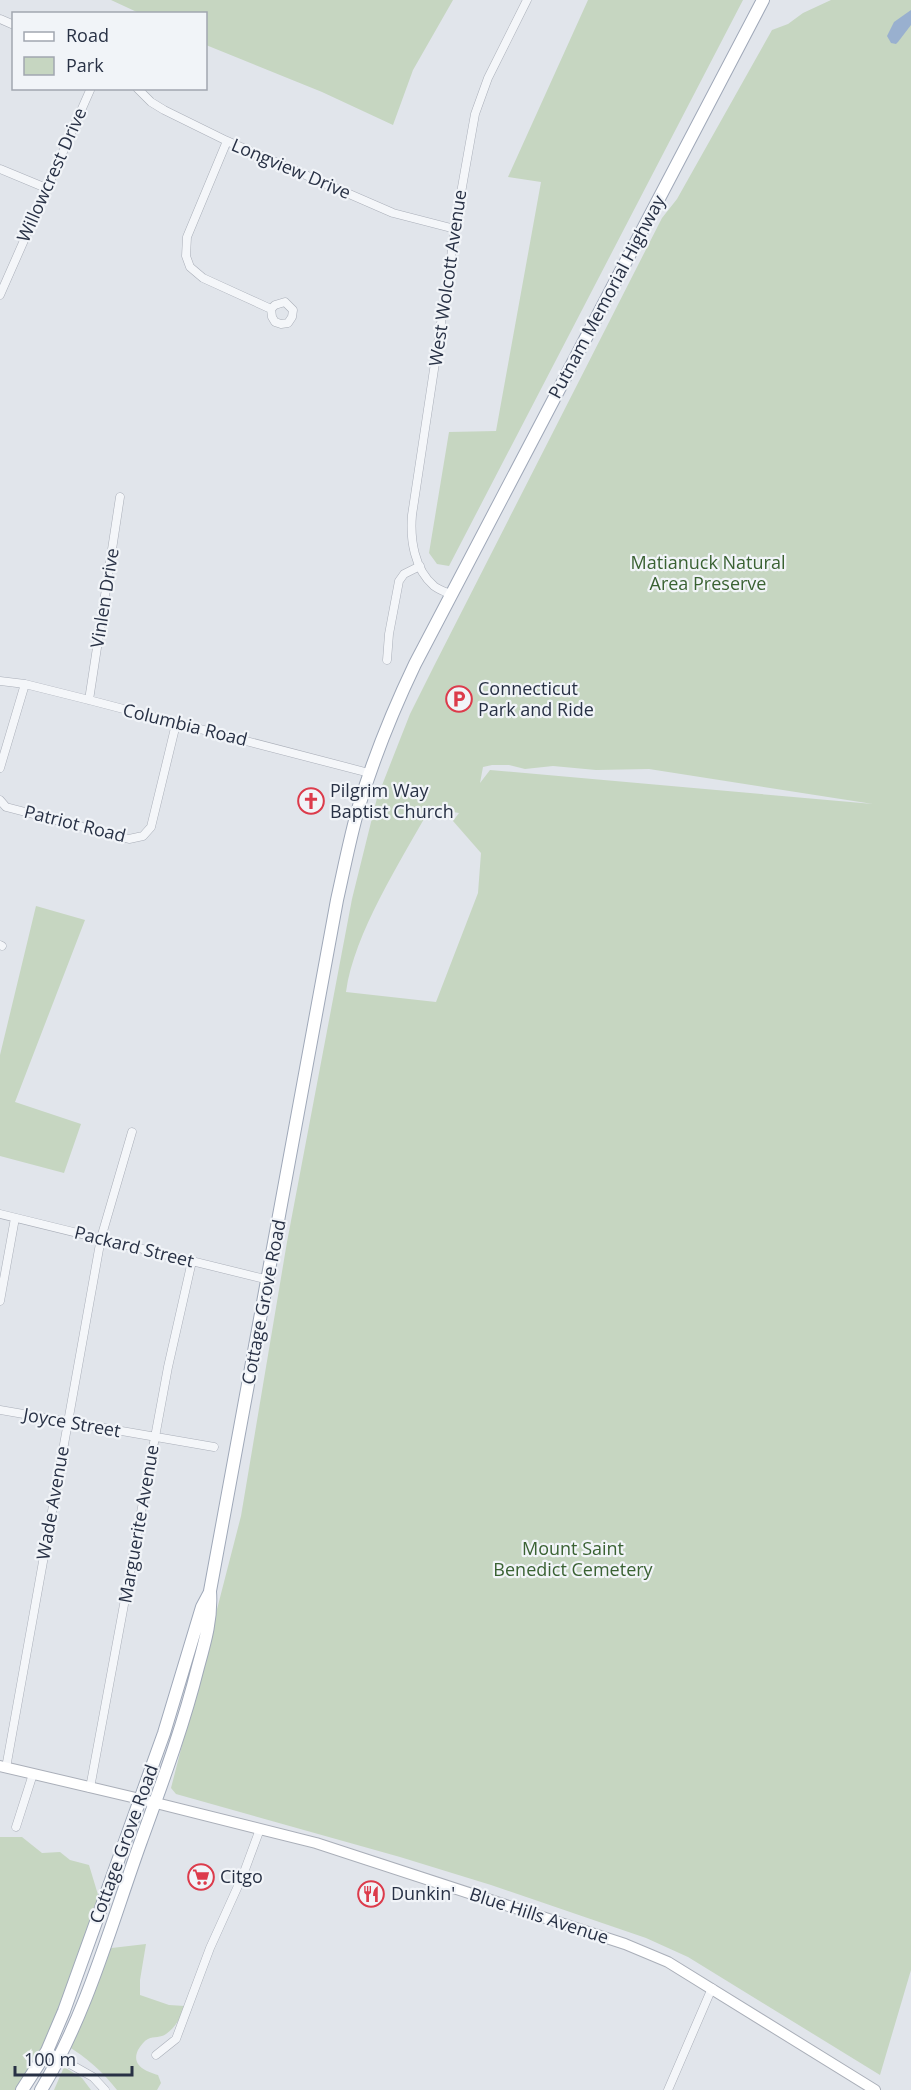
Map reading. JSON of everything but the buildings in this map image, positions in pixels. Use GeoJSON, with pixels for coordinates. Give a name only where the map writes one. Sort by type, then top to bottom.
{"type":"FeatureCollection","features":[{"type":"Feature","properties":{"kind":"main road","name":"Putnam Memorial Highway"},"geometry":{"type":"LineString","coordinates":[[452,595],[763,0]]}},
{"type":"Feature","properties":{"kind":"main road"},"geometry":{"type":"LineString","coordinates":[[369,773],[395,707],[452,595]]}},
{"type":"Feature","properties":{"kind":"main road","name":"Cottage Grove Road"},"geometry":{"type":"LineString","coordinates":[[22,2090],[47,2051],[64,2011],[164,1733],[202,1606],[210,1591],[348,845],[369,773]]}},
{"type":"Feature","properties":{"kind":"main road","name":"Cottage Grove Road"},"geometry":{"type":"LineString","coordinates":[[41,2090],[60,2058],[82,2007],[156,1803],[179,1735],[207,1633],[212,1608],[210,1591]]}},
{"type":"Feature","properties":{"kind":"main road","name":"Blue Hills Avenue"},"geometry":{"type":"LineString","coordinates":[[3,1767],[260,1828],[365,1859],[625,1944],[668,1962],[875,2090]]}},
{"type":"Feature","properties":{"kind":"street","name":"West Wolcott Avenue"},"geometry":{"type":"LineString","coordinates":[[452,595],[435,587],[420,566],[412,542],[412,515],[455,229],[476,110],[488,78],[527,0]]}},
{"type":"Feature","properties":{"kind":"street","name":"Willowcrest Drive"},"geometry":{"type":"LineString","coordinates":[[0,294],[90,90]]}},
{"type":"Feature","properties":{"kind":"street","name":"Longview Drive"},"geometry":{"type":"LineString","coordinates":[[139,90],[151,102],[164,110],[227,141],[393,213],[455,229]]}},
{"type":"Feature","properties":{"kind":"street"},"geometry":{"type":"LineString","coordinates":[[227,141],[187,237],[186,256],[190,267],[203,278],[271,309]]}},
{"type":"Feature","properties":{"kind":"street"},"geometry":{"type":"LineString","coordinates":[[0,169],[46,188]]}},
{"type":"Feature","properties":{"kind":"street","name":"Vinlen Drive"},"geometry":{"type":"LineString","coordinates":[[89,700],[120,497]]}},
{"type":"Feature","properties":{"kind":"street"},"geometry":{"type":"LineString","coordinates":[[387,660],[389,634],[399,580],[404,574],[420,566]]}},
{"type":"Feature","properties":{"kind":"street","name":"Columbia Road"},"geometry":{"type":"LineString","coordinates":[[0,681],[25,684],[369,773]]}},
{"type":"Feature","properties":{"kind":"street"},"geometry":{"type":"LineString","coordinates":[[0,768],[25,684]]}},
{"type":"Feature","properties":{"kind":"street","name":"Patriot Road"},"geometry":{"type":"LineString","coordinates":[[0,800],[6,807],[129,839],[143,836],[151,827],[176,724]]}},
{"type":"Feature","properties":{"kind":"street","name":"Wade Avenue"},"geometry":{"type":"LineString","coordinates":[[3,1767],[101,1238],[132,1132]]}},
{"type":"Feature","properties":{"kind":"street","name":"Packard Street"},"geometry":{"type":"LineString","coordinates":[[0,1214],[269,1280]]}},
{"type":"Feature","properties":{"kind":"street"},"geometry":{"type":"LineString","coordinates":[[0,1300],[15,1218]]}},
{"type":"Feature","properties":{"kind":"street","name":"Marguerite Avenue"},"geometry":{"type":"LineString","coordinates":[[90,1788],[176,1328],[192,1261]]}},
{"type":"Feature","properties":{"kind":"street","name":"Joyce Street"},"geometry":{"type":"LineString","coordinates":[[0,1410],[214,1447]]}},
{"type":"Feature","properties":{"kind":"street"},"geometry":{"type":"LineString","coordinates":[[16,1827],[33,1774]]}},
{"type":"Feature","properties":{"kind":"street"},"geometry":{"type":"LineString","coordinates":[[156,2055],[176,2039],[210,1948],[243,1875],[260,1828]]}},
{"type":"Feature","properties":{"kind":"street"},"geometry":{"type":"LineString","coordinates":[[668,2090],[712,1988]]}},
{"type":"Feature","properties":{"kind":"street"},"geometry":{"type":"LineString","coordinates":[[47,2051],[93,2077],[105,2090]]}},
{"type":"Feature","properties":{"kind":"green space"},"geometry":{"type":"Polygon","coordinates":[[[111,0],[453,0],[413,70],[393,125],[322,92],[207,45],[207,12],[137,12],[111,0]]]}},
{"type":"Feature","properties":{"kind":"green space"},"geometry":{"type":"Polygon","coordinates":[[[588,0],[743,0],[449,566],[437,564],[429,553],[449,432],[496,431],[541,182],[508,177],[588,0]]]}},
{"type":"Feature","properties":{"kind":"green space","name":"Mount Saint Benedict Cemetery"},"geometry":{"type":"Polygon","coordinates":[[[831,0],[911,0],[911,1970],[880,2075],[688,1957],[646,1938],[491,1885],[400,1857],[176,1794],[171,1788],[241,1516],[287,1242],[352,899],[377,798],[410,714],[662,218],[677,199],[772,30],[788,24],[803,13],[831,0]],[[509,765],[483,767],[480,783],[490,770],[873,804],[649,769],[596,770],[553,766],[525,769],[509,765]],[[430,808],[368,922],[358,946],[346,992],[436,1002],[478,893],[481,853],[453,821],[459,813],[430,808]]]}},
{"type":"Feature","properties":{"kind":"green space"},"geometry":{"type":"Polygon","coordinates":[[[36,906],[85,920],[15,1102],[81,1124],[64,1173],[0,1156],[0,1055],[36,906]]]}},
{"type":"Feature","properties":{"kind":"green space"},"geometry":{"type":"Polygon","coordinates":[[[0,1837],[22,1837],[42,1853],[60,1852],[70,1860],[89,1865],[99,1898],[46,2042],[15,2090],[0,2090],[0,1837]]]}},
{"type":"Feature","properties":{"kind":"green space"},"geometry":{"type":"Polygon","coordinates":[[[146,1944],[140,1995],[169,2005],[185,2006],[170,2031],[147,2040],[136,2055],[140,2067],[158,2075],[161,2083],[157,2090],[117,2090],[94,2065],[66,2045],[103,1949],[146,1944]]]}},
{"type":"Feature","properties":{"kind":"green space"},"geometry":{"type":"Polygon","coordinates":[[[64,2067],[82,2078],[91,2090],[54,2090],[64,2067]]]}},
{"type":"Feature","properties":{"kind":"water"},"geometry":{"type":"Polygon","coordinates":[[[911,10],[911,25],[896,44],[891,43],[887,36],[894,22],[911,10]]]}},
{"type":"Feature","properties":{"kind":"place","name":"Connecticut Park and Ride"},"geometry":{"type":"Point","coordinates":[459,699]}},
{"type":"Feature","properties":{"kind":"place","name":"Pilgrim Way Baptist Church"},"geometry":{"type":"Point","coordinates":[311,801]}},
{"type":"Feature","properties":{"kind":"place","name":"Citgo"},"geometry":{"type":"Point","coordinates":[201,1877]}},
{"type":"Feature","properties":{"kind":"place","name":"Dunkin'"},"geometry":{"type":"Point","coordinates":[371,1894]}},
{"type":"Feature","properties":{"kind":"park label","name":"Matianuck Natural Area Preserve"},"geometry":{"type":"Point","coordinates":[708,573]}}]}
